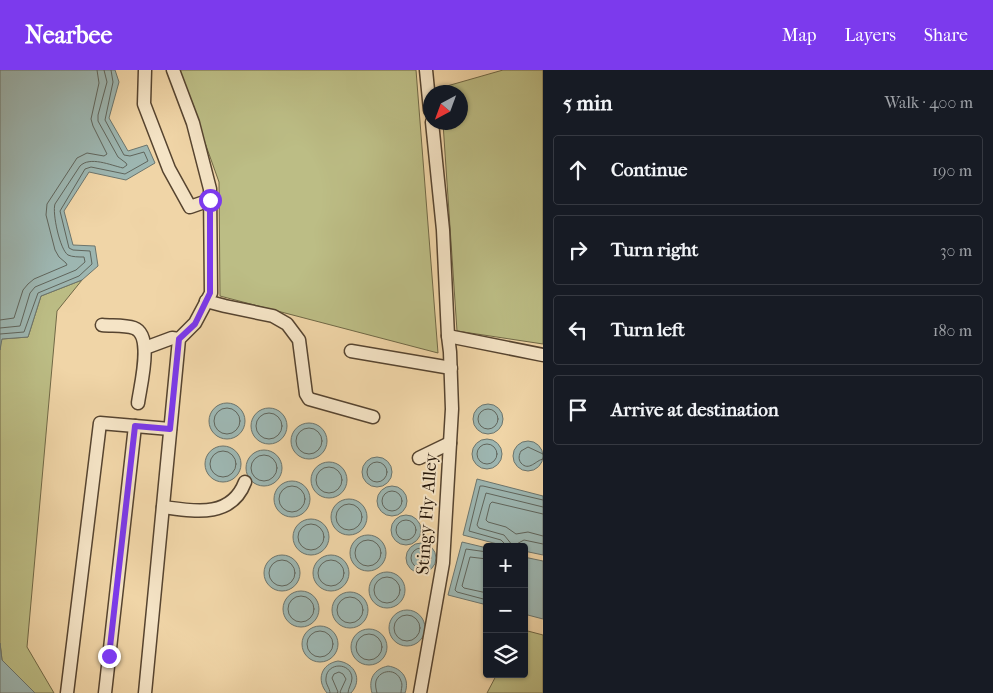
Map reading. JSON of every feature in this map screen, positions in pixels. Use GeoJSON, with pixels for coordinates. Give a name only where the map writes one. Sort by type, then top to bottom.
{"type":"FeatureCollection","features":[{"type":"Feature","properties":{"kind":"lane"},"geometry":{"type":"LineString","coordinates":[[145,70],[144,104],[169,169],[190,207],[210,200]]}},
{"type":"Feature","properties":{"kind":"lane"},"geometry":{"type":"LineString","coordinates":[[145,693],[179,339],[195,324],[210,293],[210,189],[193,123],[173,70]]}},
{"type":"Feature","properties":{"kind":"lane"},"geometry":{"type":"LineString","coordinates":[[426,70],[428,85]]}},
{"type":"Feature","properties":{"kind":"lane","name":"Stingy Fly Alley"},"geometry":{"type":"LineString","coordinates":[[420,693],[444,563],[452,409],[443,230],[433,130]]}},
{"type":"Feature","properties":{"kind":"lane"},"geometry":{"type":"LineString","coordinates":[[206,301],[274,316],[282,320],[299,340],[306,394],[309,399],[373,417]]}},
{"type":"Feature","properties":{"kind":"lane"},"geometry":{"type":"LineString","coordinates":[[102,325],[134,328],[140,331],[146,348],[138,403]]}},
{"type":"Feature","properties":{"kind":"lane"},"geometry":{"type":"LineString","coordinates":[[448,336],[543,355]]}},
{"type":"Feature","properties":{"kind":"lane"},"geometry":{"type":"LineString","coordinates":[[146,348],[172,338],[179,339]]}},
{"type":"Feature","properties":{"kind":"lane"},"geometry":{"type":"LineString","coordinates":[[351,351],[451,368]]}},
{"type":"Feature","properties":{"kind":"lane"},"geometry":{"type":"LineString","coordinates":[[67,693],[100,423],[170,429]]}},
{"type":"Feature","properties":{"kind":"lane"},"geometry":{"type":"LineString","coordinates":[[105,693],[135,426]]}},
{"type":"Feature","properties":{"kind":"lane"},"geometry":{"type":"LineString","coordinates":[[419,458],[450,443]]}},
{"type":"Feature","properties":{"kind":"lane"},"geometry":{"type":"LineString","coordinates":[[163,507],[200,512],[219,508],[232,500],[241,491],[245,482]]}},
{"type":"Feature","properties":{"kind":"green space"},"geometry":{"type":"Polygon","coordinates":[[[179,70],[416,70],[438,353],[220,296],[219,182],[179,70]]]}},
{"type":"Feature","properties":{"kind":"green space"},"geometry":{"type":"Polygon","coordinates":[[[503,70],[543,70],[543,344],[457,331],[443,130],[468,130],[468,85],[450,85],[503,70]]]}},
{"type":"Feature","properties":{"kind":"green space"},"geometry":{"type":"Polygon","coordinates":[[[82,280],[57,311],[27,647],[54,693],[35,693],[2,660],[0,643],[1,339],[28,337],[41,296],[82,280]]]}},
{"type":"Feature","properties":{"kind":"green space"},"geometry":{"type":"Polygon","coordinates":[[[528,631],[543,635],[543,693],[487,693],[495,678],[528,678],[528,631]]]}},
{"type":"Feature","properties":{"kind":"water"},"geometry":{"type":"Polygon","coordinates":[[[0,70],[115,70],[119,82],[109,118],[128,151],[147,145],[155,163],[126,180],[89,172],[64,211],[73,245],[95,246],[98,266],[82,280],[41,296],[28,337],[2,339],[0,350],[0,70]]]}},
{"type":"Feature","properties":{"kind":"water"},"geometry":{"type":"Polygon","coordinates":[[[227,403],[234,404],[240,408],[244,414],[244,428],[240,434],[234,438],[227,439],[220,438],[214,434],[210,428],[209,421],[210,414],[214,408],[220,404],[227,403]]]}},
{"type":"Feature","properties":{"kind":"water"},"geometry":{"type":"Polygon","coordinates":[[[488,404],[494,405],[502,413],[502,425],[494,433],[488,434],[482,433],[474,425],[473,419],[474,413],[482,405],[488,404]]]}},
{"type":"Feature","properties":{"kind":"water"},"geometry":{"type":"Polygon","coordinates":[[[269,408],[276,409],[282,413],[286,419],[286,433],[282,439],[276,443],[269,444],[262,443],[256,439],[252,433],[251,426],[252,419],[256,413],[262,409],[269,408]]]}},
{"type":"Feature","properties":{"kind":"water"},"geometry":{"type":"Polygon","coordinates":[[[309,423],[316,424],[322,428],[326,434],[326,448],[322,454],[316,458],[309,459],[302,458],[296,454],[292,448],[291,441],[292,434],[296,428],[302,424],[309,423]]]}},
{"type":"Feature","properties":{"kind":"water"},"geometry":{"type":"Polygon","coordinates":[[[487,439],[497,444],[502,454],[497,464],[487,469],[477,464],[472,454],[477,444],[487,439]]]}},
{"type":"Feature","properties":{"kind":"water"},"geometry":{"type":"Polygon","coordinates":[[[528,441],[534,442],[542,450],[542,462],[534,470],[528,471],[522,470],[514,462],[513,456],[514,450],[522,442],[528,441]]]}},
{"type":"Feature","properties":{"kind":"water"},"geometry":{"type":"Polygon","coordinates":[[[223,446],[230,447],[236,451],[240,457],[240,471],[236,477],[230,481],[223,482],[216,481],[210,477],[206,471],[205,464],[206,457],[210,451],[216,447],[223,446]]]}},
{"type":"Feature","properties":{"kind":"water"},"geometry":{"type":"Polygon","coordinates":[[[264,450],[271,451],[277,455],[281,461],[281,475],[277,481],[271,485],[264,486],[257,485],[251,481],[247,475],[246,468],[247,461],[251,455],[257,451],[264,450]]]}},
{"type":"Feature","properties":{"kind":"water"},"geometry":{"type":"Polygon","coordinates":[[[377,457],[383,458],[391,466],[391,478],[383,486],[377,487],[371,486],[363,478],[362,472],[363,466],[371,458],[377,457]]]}},
{"type":"Feature","properties":{"kind":"water"},"geometry":{"type":"Polygon","coordinates":[[[329,462],[336,463],[342,467],[346,473],[346,487],[342,493],[336,497],[329,498],[322,497],[316,493],[312,487],[311,480],[312,473],[316,467],[322,463],[329,462]]]}},
{"type":"Feature","properties":{"kind":"water"},"geometry":{"type":"Polygon","coordinates":[[[477,479],[543,496],[543,555],[528,552],[528,543],[494,543],[463,535],[477,479]]]}},
{"type":"Feature","properties":{"kind":"water"},"geometry":{"type":"Polygon","coordinates":[[[292,481],[299,482],[305,486],[309,492],[309,506],[305,512],[299,516],[292,517],[285,516],[279,512],[275,506],[274,499],[275,492],[279,486],[285,482],[292,481]]]}},
{"type":"Feature","properties":{"kind":"water"},"geometry":{"type":"Polygon","coordinates":[[[392,486],[398,487],[406,495],[406,507],[398,515],[392,516],[386,515],[378,507],[377,501],[378,495],[386,487],[392,486]]]}},
{"type":"Feature","properties":{"kind":"water"},"geometry":{"type":"Polygon","coordinates":[[[349,499],[356,500],[362,504],[366,510],[366,524],[362,530],[356,534],[349,535],[342,534],[336,530],[332,524],[331,517],[332,510],[336,504],[342,500],[349,499]]]}},
{"type":"Feature","properties":{"kind":"water"},"geometry":{"type":"Polygon","coordinates":[[[406,515],[412,516],[420,524],[420,536],[412,544],[406,545],[400,544],[392,536],[391,530],[392,524],[400,516],[406,515]]]}},
{"type":"Feature","properties":{"kind":"water"},"geometry":{"type":"Polygon","coordinates":[[[311,519],[318,520],[324,524],[328,530],[328,544],[324,550],[318,554],[311,555],[304,554],[298,550],[294,544],[293,537],[294,530],[298,524],[304,520],[311,519]]]}},
{"type":"Feature","properties":{"kind":"water"},"geometry":{"type":"Polygon","coordinates":[[[368,535],[375,536],[381,540],[385,546],[385,560],[381,566],[375,570],[368,571],[361,570],[355,566],[351,560],[350,553],[351,546],[355,540],[361,536],[368,535]]]}},
{"type":"Feature","properties":{"kind":"water"},"geometry":{"type":"Polygon","coordinates":[[[462,542],[483,547],[483,604],[448,595],[462,542]]]}},
{"type":"Feature","properties":{"kind":"water"},"geometry":{"type":"Polygon","coordinates":[[[421,543],[431,548],[436,558],[431,568],[421,573],[411,568],[406,558],[411,548],[421,543]]]}},
{"type":"Feature","properties":{"kind":"water"},"geometry":{"type":"Polygon","coordinates":[[[282,555],[289,556],[295,560],[299,566],[299,580],[295,586],[289,590],[282,591],[275,590],[269,586],[265,580],[264,573],[265,566],[269,560],[275,556],[282,555]]]}},
{"type":"Feature","properties":{"kind":"water"},"geometry":{"type":"Polygon","coordinates":[[[331,555],[338,556],[344,560],[348,566],[348,580],[344,586],[338,590],[331,591],[324,590],[318,586],[314,580],[313,573],[314,566],[318,560],[324,556],[331,555]]]}},
{"type":"Feature","properties":{"kind":"water"},"geometry":{"type":"Polygon","coordinates":[[[528,558],[543,561],[543,619],[528,615],[528,558]]]}},
{"type":"Feature","properties":{"kind":"water"},"geometry":{"type":"Polygon","coordinates":[[[387,572],[394,573],[400,577],[404,583],[404,597],[400,603],[394,607],[387,608],[380,607],[374,603],[370,597],[369,590],[370,583],[374,577],[380,573],[387,572]]]}},
{"type":"Feature","properties":{"kind":"water"},"geometry":{"type":"Polygon","coordinates":[[[301,591],[308,592],[314,596],[318,602],[318,616],[314,622],[308,626],[301,627],[294,626],[288,622],[284,616],[283,609],[284,602],[288,596],[294,592],[301,591]]]}},
{"type":"Feature","properties":{"kind":"water"},"geometry":{"type":"Polygon","coordinates":[[[350,592],[357,593],[363,597],[367,603],[367,617],[363,623],[357,627],[350,628],[343,627],[337,623],[333,617],[332,610],[333,603],[337,597],[343,593],[350,592]]]}},
{"type":"Feature","properties":{"kind":"water"},"geometry":{"type":"Polygon","coordinates":[[[407,610],[414,611],[420,615],[424,621],[424,635],[420,641],[414,645],[407,646],[400,645],[394,641],[390,635],[389,628],[390,621],[394,615],[400,611],[407,610]]]}},
{"type":"Feature","properties":{"kind":"water"},"geometry":{"type":"Polygon","coordinates":[[[320,626],[327,627],[333,631],[337,637],[337,651],[333,657],[327,661],[320,662],[313,661],[307,657],[303,651],[302,644],[303,637],[307,631],[313,627],[320,626]]]}},
{"type":"Feature","properties":{"kind":"water"},"geometry":{"type":"Polygon","coordinates":[[[369,629],[376,630],[382,634],[386,640],[386,654],[382,660],[376,664],[369,665],[362,664],[356,660],[352,654],[351,647],[352,640],[356,634],[362,630],[369,629]]]}},
{"type":"Feature","properties":{"kind":"water"},"geometry":{"type":"Polygon","coordinates":[[[0,643],[2,660],[35,693],[0,693],[0,643]]]}},
{"type":"Feature","properties":{"kind":"water"},"geometry":{"type":"Polygon","coordinates":[[[338,661],[349,665],[355,673],[357,678],[355,688],[351,693],[327,693],[324,688],[321,678],[324,669],[338,661]]]}},
{"type":"Feature","properties":{"kind":"water"},"geometry":{"type":"Polygon","coordinates":[[[388,666],[397,669],[404,675],[406,679],[405,693],[372,693],[371,683],[373,675],[383,667],[388,666]]]}},
{"type":"Feature","properties":{"kind":"route"},"geometry":{"type":"LineString","coordinates":[[109,656],[135,426],[170,429],[179,339],[195,324],[210,293],[210,200]]}}]}
